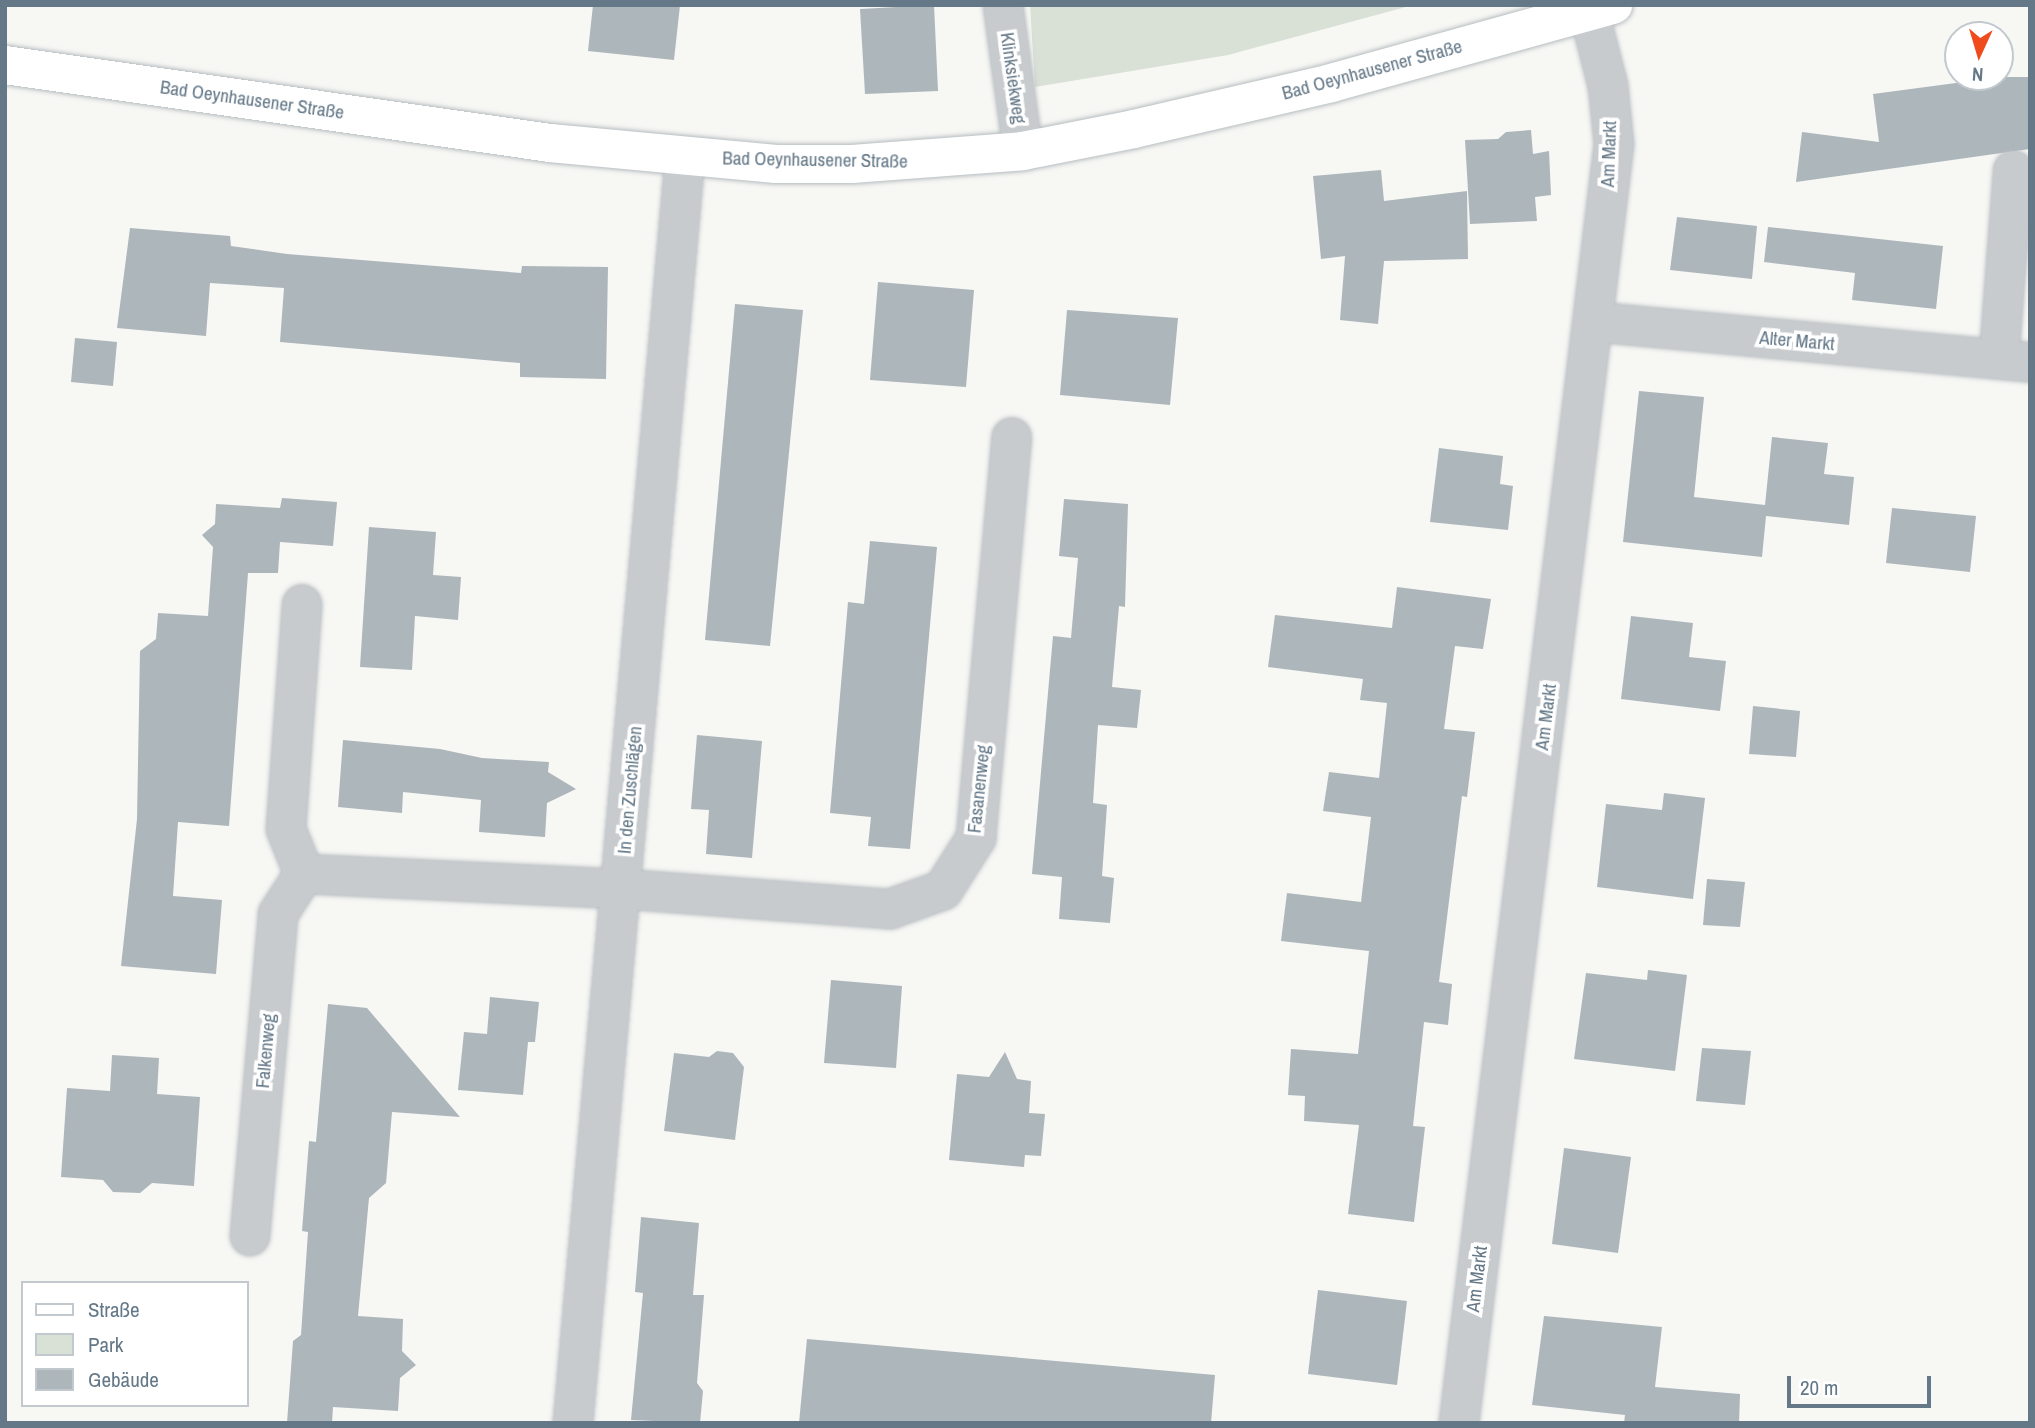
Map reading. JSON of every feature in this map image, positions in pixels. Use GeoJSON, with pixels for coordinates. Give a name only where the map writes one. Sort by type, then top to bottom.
{"type":"FeatureCollection","features":[{"type":"Feature","properties":{"kind":"main road","name":"Bad Oeynhausener Straße"},"geometry":{"type":"LineString","coordinates":[[5,65],[550,143],[685,157],[852,164],[1023,151],[1331,83],[1601,9]]}},
{"type":"Feature","properties":{"kind":"street","name":"Klinksiekweg"},"geometry":{"type":"LineString","coordinates":[[1003,5],[1023,151]]}},
{"type":"Feature","properties":{"kind":"street","name":"Am Markt"},"geometry":{"type":"LineString","coordinates":[[1459,1423],[1595,322],[1614,144],[1601,9]]}},
{"type":"Feature","properties":{"kind":"street","name":"In den Zuschlägen"},"geometry":{"type":"LineString","coordinates":[[573,1423],[685,157]]}},
{"type":"Feature","properties":{"kind":"street","name":"Alter Markt"},"geometry":{"type":"LineString","coordinates":[[1595,322],[2015,361],[2013,171]]}},
{"type":"Feature","properties":{"kind":"street","name":"Fasanenweg"},"geometry":{"type":"LineString","coordinates":[[622,889],[890,909],[943,890],[976,838],[1012,438]]}},
{"type":"Feature","properties":{"kind":"street"},"geometry":{"type":"LineString","coordinates":[[302,606],[286,829],[304,874],[622,889]]}},
{"type":"Feature","properties":{"kind":"street","name":"Falkenweg"},"geometry":{"type":"LineString","coordinates":[[250,1236],[278,914],[304,874]]}},
{"type":"Feature","properties":{"kind":"green space"},"geometry":{"type":"Polygon","coordinates":[[[1030,5],[1413,5],[1228,55],[1035,87],[1030,5]]]}},
{"type":"Feature","properties":{"kind":"building"},"geometry":{"type":"Polygon","coordinates":[[[593,5],[680,5],[674,60],[588,51],[593,5]]]}},
{"type":"Feature","properties":{"kind":"building"},"geometry":{"type":"Polygon","coordinates":[[[934,5],[938,91],[865,94],[860,9],[934,5]]]}},
{"type":"Feature","properties":{"kind":"building"},"geometry":{"type":"Polygon","coordinates":[[[2014,77],[2030,77],[2030,149],[1796,182],[1802,132],[1879,142],[1873,94],[1944,85],[1944,91],[2014,91],[2014,77]]]}},
{"type":"Feature","properties":{"kind":"building"},"geometry":{"type":"Polygon","coordinates":[[[1531,130],[1533,154],[1549,151],[1551,195],[1535,197],[1537,221],[1470,224],[1465,140],[1498,139],[1506,132],[1531,130]]]}},
{"type":"Feature","properties":{"kind":"building"},"geometry":{"type":"Polygon","coordinates":[[[1381,170],[1384,201],[1467,191],[1468,259],[1384,261],[1378,324],[1340,320],[1345,256],[1321,259],[1313,176],[1381,170]]]}},
{"type":"Feature","properties":{"kind":"building"},"geometry":{"type":"Polygon","coordinates":[[[1677,217],[1757,226],[1752,279],[1670,270],[1677,217]]]}},
{"type":"Feature","properties":{"kind":"building"},"geometry":{"type":"Polygon","coordinates":[[[1768,227],[1943,246],[1936,309],[1852,300],[1855,273],[1764,262],[1768,227]]]}},
{"type":"Feature","properties":{"kind":"building"},"geometry":{"type":"Polygon","coordinates":[[[130,228],[230,236],[231,246],[287,254],[521,273],[522,266],[608,267],[606,379],[520,377],[520,363],[280,342],[284,288],[210,283],[206,336],[117,328],[130,228]]]}},
{"type":"Feature","properties":{"kind":"building"},"geometry":{"type":"Polygon","coordinates":[[[878,282],[974,290],[966,387],[870,380],[878,282]]]}},
{"type":"Feature","properties":{"kind":"building"},"geometry":{"type":"Polygon","coordinates":[[[735,304],[803,310],[770,646],[705,640],[735,304]]]}},
{"type":"Feature","properties":{"kind":"building"},"geometry":{"type":"Polygon","coordinates":[[[1067,310],[1178,318],[1170,405],[1060,395],[1067,310]]]}},
{"type":"Feature","properties":{"kind":"building"},"geometry":{"type":"Polygon","coordinates":[[[75,338],[117,342],[113,386],[71,382],[75,338]]]}},
{"type":"Feature","properties":{"kind":"building"},"geometry":{"type":"Polygon","coordinates":[[[1639,391],[1704,397],[1694,497],[1765,505],[1772,437],[1828,443],[1824,474],[1854,477],[1849,525],[1766,516],[1762,557],[1623,542],[1639,391]]]}},
{"type":"Feature","properties":{"kind":"building"},"geometry":{"type":"Polygon","coordinates":[[[1439,448],[1503,456],[1500,484],[1513,486],[1508,530],[1430,522],[1439,448]]]}},
{"type":"Feature","properties":{"kind":"building"},"geometry":{"type":"Polygon","coordinates":[[[282,498],[337,502],[333,546],[280,542],[278,573],[248,573],[229,826],[178,822],[173,896],[222,900],[216,974],[121,966],[137,819],[140,651],[156,639],[158,613],[208,616],[213,547],[202,535],[215,524],[216,504],[280,508],[282,498]]]}},
{"type":"Feature","properties":{"kind":"building"},"geometry":{"type":"Polygon","coordinates":[[[1064,499],[1128,504],[1125,607],[1119,606],[1112,687],[1141,690],[1137,728],[1098,725],[1093,803],[1107,805],[1102,876],[1114,878],[1110,923],[1059,919],[1062,877],[1032,874],[1053,636],[1071,638],[1078,558],[1059,556],[1064,499]]]}},
{"type":"Feature","properties":{"kind":"building"},"geometry":{"type":"Polygon","coordinates":[[[1892,508],[1976,516],[1970,572],[1886,563],[1892,508]]]}},
{"type":"Feature","properties":{"kind":"building"},"geometry":{"type":"Polygon","coordinates":[[[369,527],[436,532],[433,575],[461,577],[458,620],[415,616],[412,670],[360,667],[369,527]]]}},
{"type":"Feature","properties":{"kind":"building"},"geometry":{"type":"Polygon","coordinates":[[[870,541],[937,547],[910,849],[868,846],[871,817],[830,813],[848,602],[864,604],[870,541]]]}},
{"type":"Feature","properties":{"kind":"building"},"geometry":{"type":"Polygon","coordinates":[[[1397,587],[1491,599],[1483,649],[1455,646],[1444,729],[1475,732],[1467,797],[1462,796],[1439,982],[1452,984],[1448,1025],[1424,1022],[1413,1126],[1425,1127],[1414,1222],[1348,1214],[1359,1125],[1304,1121],[1305,1096],[1288,1095],[1291,1049],[1358,1054],[1369,951],[1281,941],[1287,893],[1361,902],[1371,817],[1323,811],[1329,772],[1379,778],[1387,703],[1360,700],[1363,679],[1268,667],[1275,615],[1392,628],[1397,587]]]}},
{"type":"Feature","properties":{"kind":"building"},"geometry":{"type":"Polygon","coordinates":[[[1631,616],[1693,623],[1689,657],[1726,661],[1720,711],[1621,699],[1631,616]]]}},
{"type":"Feature","properties":{"kind":"building"},"geometry":{"type":"Polygon","coordinates":[[[1753,706],[1800,711],[1796,757],[1749,754],[1753,706]]]}},
{"type":"Feature","properties":{"kind":"building"},"geometry":{"type":"Polygon","coordinates":[[[697,735],[762,741],[752,858],[706,854],[709,810],[691,809],[697,735]]]}},
{"type":"Feature","properties":{"kind":"building"},"geometry":{"type":"Polygon","coordinates":[[[343,740],[440,749],[482,758],[549,762],[548,772],[576,789],[547,803],[545,837],[479,832],[481,800],[403,792],[402,813],[338,807],[343,740]]]}},
{"type":"Feature","properties":{"kind":"building"},"geometry":{"type":"Polygon","coordinates":[[[1664,793],[1705,798],[1693,899],[1597,887],[1606,804],[1662,810],[1664,793]]]}},
{"type":"Feature","properties":{"kind":"building"},"geometry":{"type":"Polygon","coordinates":[[[1707,879],[1745,882],[1740,927],[1703,925],[1707,879]]]}},
{"type":"Feature","properties":{"kind":"building"},"geometry":{"type":"Polygon","coordinates":[[[1648,970],[1687,975],[1675,1071],[1574,1059],[1586,973],[1647,980],[1648,970]]]}},
{"type":"Feature","properties":{"kind":"building"},"geometry":{"type":"Polygon","coordinates":[[[831,980],[902,986],[896,1068],[824,1063],[831,980]]]}},
{"type":"Feature","properties":{"kind":"building"},"geometry":{"type":"Polygon","coordinates":[[[490,997],[539,1002],[535,1042],[528,1042],[523,1095],[458,1090],[464,1032],[487,1034],[490,997]]]}},
{"type":"Feature","properties":{"kind":"building"},"geometry":{"type":"Polygon","coordinates":[[[328,1004],[367,1008],[460,1117],[392,1112],[386,1183],[369,1198],[358,1316],[403,1319],[402,1351],[416,1365],[400,1378],[398,1411],[333,1407],[332,1423],[287,1423],[293,1341],[301,1335],[308,1232],[302,1231],[309,1141],[316,1142],[328,1004]]]}},
{"type":"Feature","properties":{"kind":"building"},"geometry":{"type":"Polygon","coordinates":[[[1702,1048],[1751,1051],[1745,1105],[1696,1101],[1702,1048]]]}},
{"type":"Feature","properties":{"kind":"building"},"geometry":{"type":"Polygon","coordinates":[[[717,1051],[733,1053],[744,1067],[735,1140],[664,1131],[674,1053],[709,1057],[717,1051]]]}},
{"type":"Feature","properties":{"kind":"building"},"geometry":{"type":"Polygon","coordinates":[[[1005,1052],[1017,1079],[1031,1081],[1029,1113],[1045,1114],[1041,1156],[1025,1155],[1024,1167],[949,1160],[957,1074],[989,1077],[1005,1052]]]}},
{"type":"Feature","properties":{"kind":"building"},"geometry":{"type":"Polygon","coordinates":[[[112,1055],[159,1058],[157,1094],[200,1097],[194,1186],[152,1183],[140,1193],[113,1192],[103,1180],[61,1177],[67,1088],[110,1091],[112,1055]]]}},
{"type":"Feature","properties":{"kind":"building"},"geometry":{"type":"Polygon","coordinates":[[[1564,1148],[1631,1157],[1618,1253],[1552,1244],[1564,1148]]]}},
{"type":"Feature","properties":{"kind":"building"},"geometry":{"type":"Polygon","coordinates":[[[641,1217],[699,1223],[693,1295],[704,1295],[697,1383],[703,1391],[700,1423],[631,1420],[643,1293],[635,1292],[641,1217]]]}},
{"type":"Feature","properties":{"kind":"building"},"geometry":{"type":"Polygon","coordinates":[[[1318,1290],[1407,1301],[1397,1385],[1308,1374],[1318,1290]]]}},
{"type":"Feature","properties":{"kind":"building"},"geometry":{"type":"Polygon","coordinates":[[[1544,1316],[1662,1327],[1655,1387],[1740,1394],[1739,1423],[1624,1423],[1625,1415],[1532,1405],[1544,1316]]]}},
{"type":"Feature","properties":{"kind":"building"},"geometry":{"type":"Polygon","coordinates":[[[807,1339],[1215,1375],[1211,1423],[799,1423],[807,1339]]]}}]}
